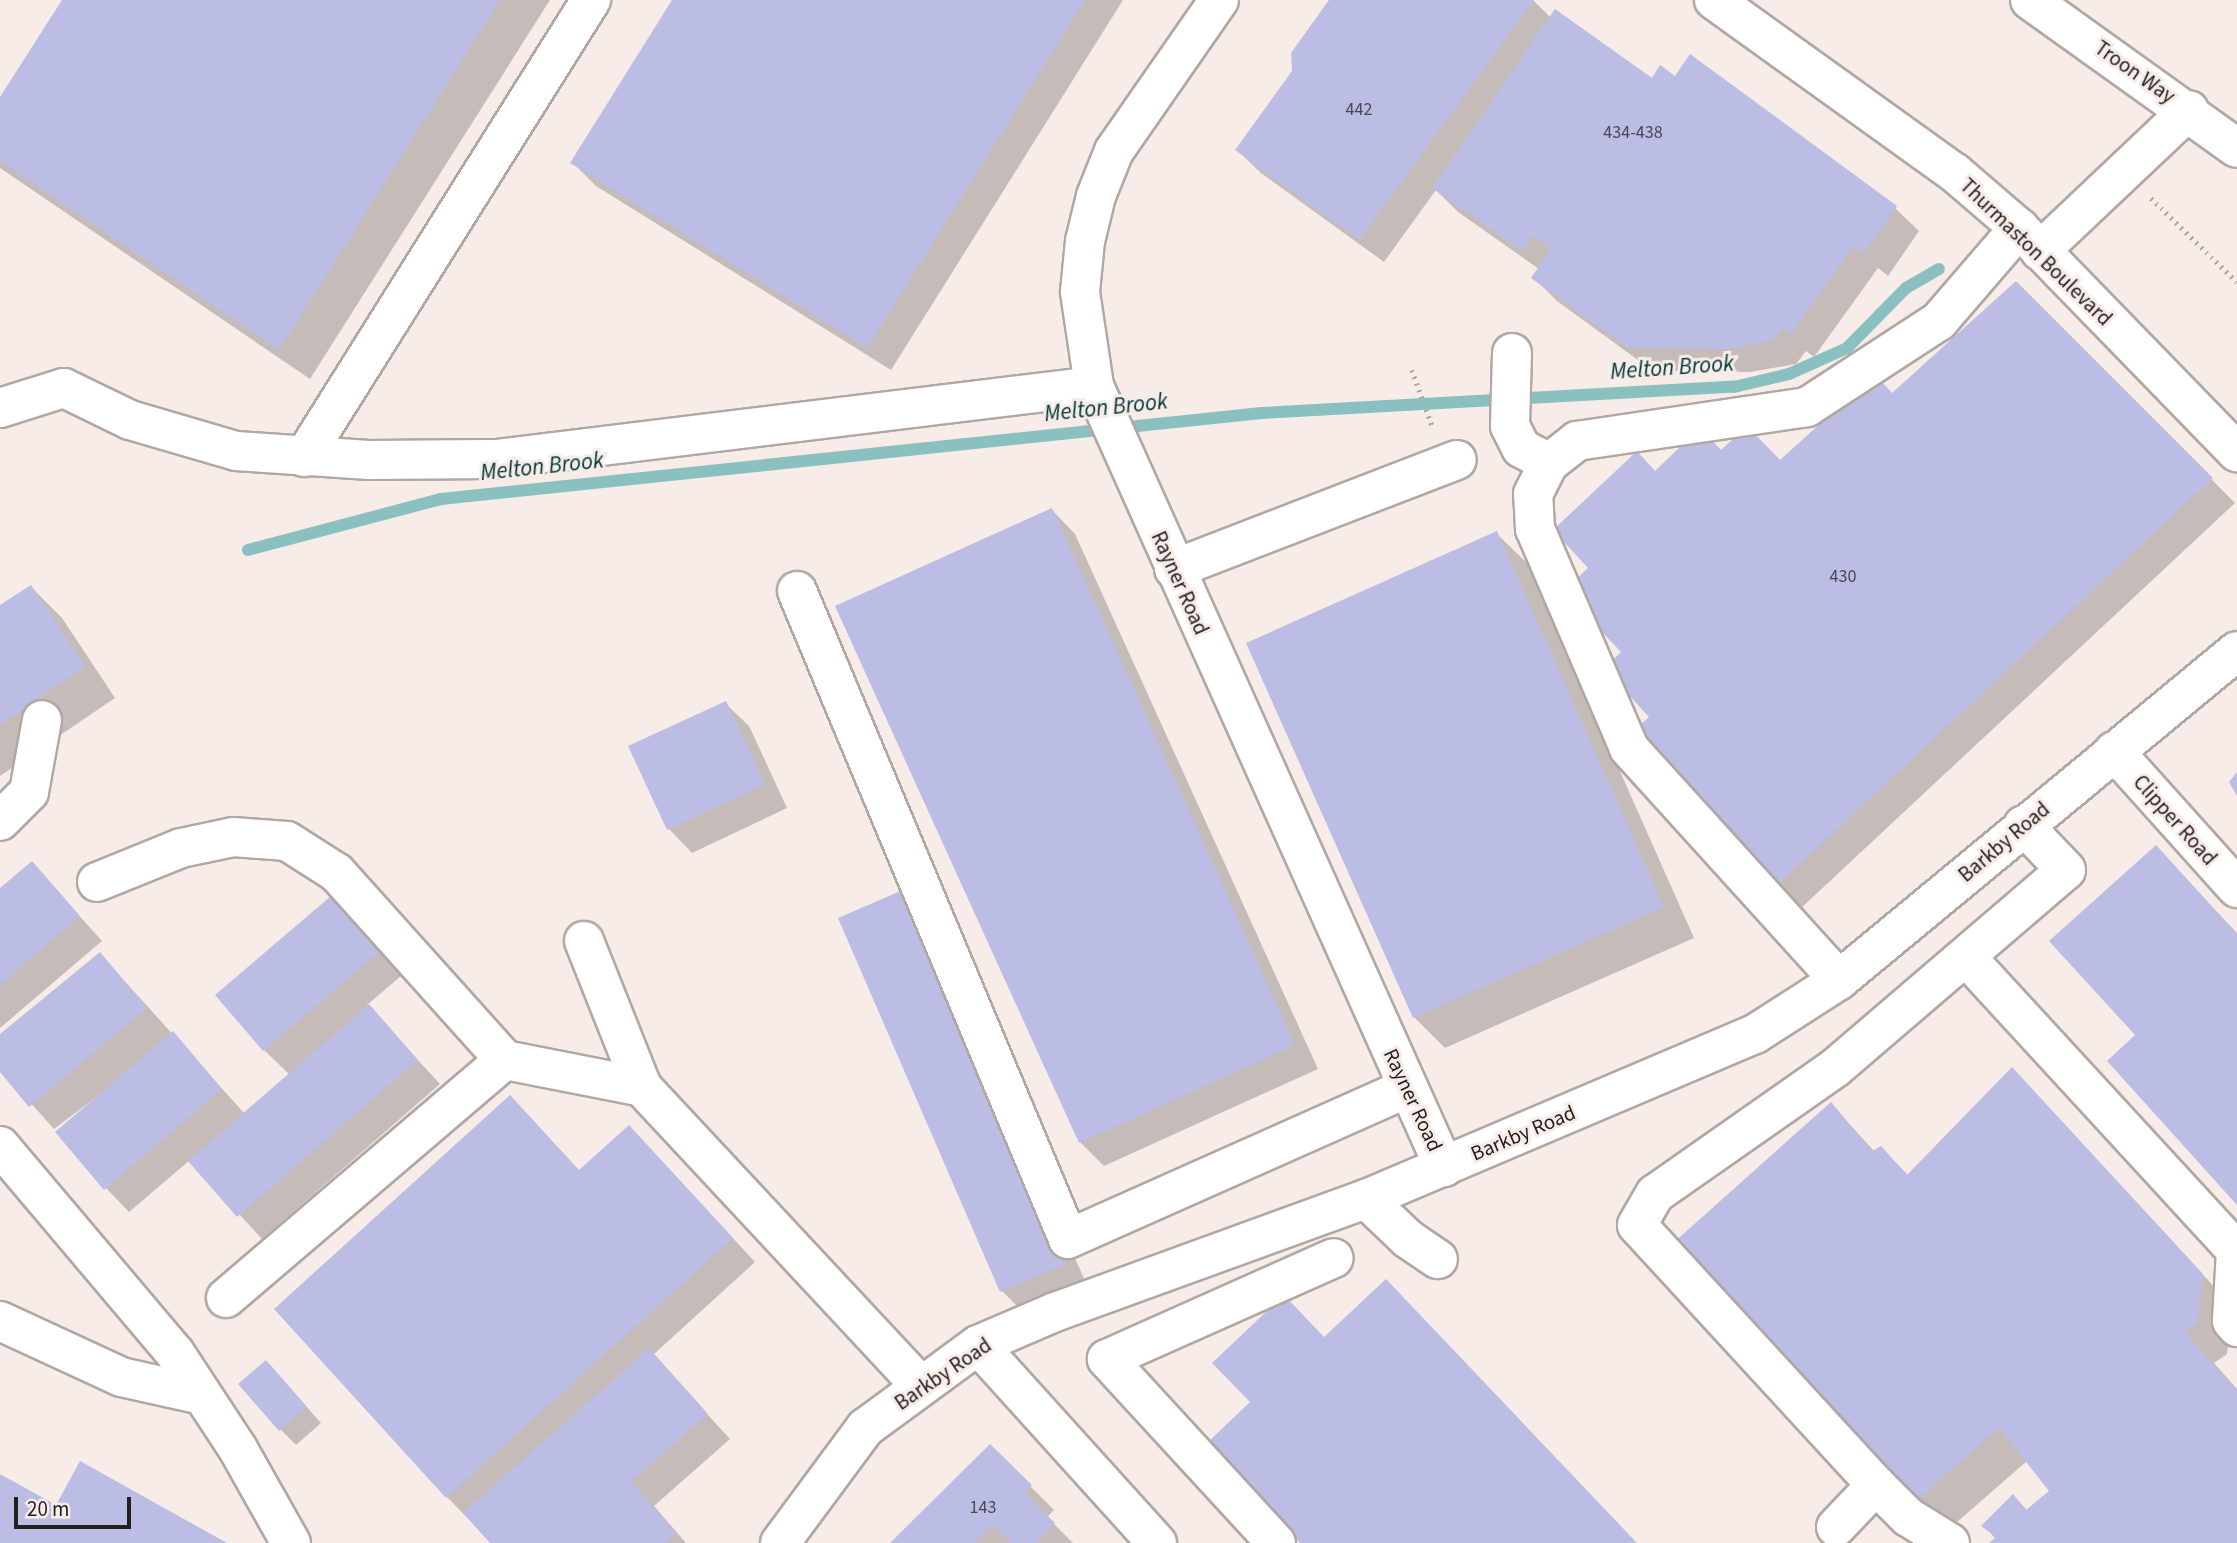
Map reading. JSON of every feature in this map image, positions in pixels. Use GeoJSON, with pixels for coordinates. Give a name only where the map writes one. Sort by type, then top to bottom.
{"type":"FeatureCollection","features":[{"type":"Feature","properties":{"kind":"main road"},"geometry":{"type":"LineString","coordinates":[[304,457],[591,0]]}},
{"type":"Feature","properties":{"kind":"main road","name":"Rayner Road"},"geometry":{"type":"LineString","coordinates":[[1219,0],[1114,151],[1096,196],[1085,241],[1080,292],[1096,393],[1444,1167]]}},
{"type":"Feature","properties":{"kind":"main road","name":"Thurmaston Boulevard"},"geometry":{"type":"LineString","coordinates":[[1714,0],[1955,173],[2029,240],[2237,452]]}},
{"type":"Feature","properties":{"kind":"main road","name":"Troon Way"},"geometry":{"type":"LineString","coordinates":[[2030,0],[2189,110],[2237,148]]}},
{"type":"Feature","properties":{"kind":"main road"},"geometry":{"type":"LineString","coordinates":[[1839,980],[1629,748],[1535,529],[1533,494],[1549,463],[1577,442],[1807,407],[1939,321],[2029,240],[2125,173],[2189,110]]}},
{"type":"Feature","properties":{"kind":"main road"},"geometry":{"type":"LineString","coordinates":[[1512,354],[1510,426],[1521,448],[1549,463]]}},
{"type":"Feature","properties":{"kind":"main road"},"geometry":{"type":"LineString","coordinates":[[0,408],[64,388],[130,420],[236,451],[304,457],[496,459],[1096,393]]}},
{"type":"Feature","properties":{"kind":"main road"},"geometry":{"type":"LineString","coordinates":[[1174,569],[1457,460]]}},
{"type":"Feature","properties":{"kind":"main road"},"geometry":{"type":"LineString","coordinates":[[797,591],[1068,1239],[1407,1088]]}},
{"type":"Feature","properties":{"kind":"main road","name":"Barkby Road"},"geometry":{"type":"LineString","coordinates":[[780,1543],[865,1428],[978,1345],[1114,1290],[1366,1199],[1755,1034],[1839,980],[2023,825],[2237,651]]}},
{"type":"Feature","properties":{"kind":"main road"},"geometry":{"type":"LineString","coordinates":[[0,821],[29,792],[42,720]]}},
{"type":"Feature","properties":{"kind":"main road","name":"Clipper Road"},"geometry":{"type":"LineString","coordinates":[[2114,751],[2237,888]]}},
{"type":"Feature","properties":{"kind":"main road"},"geometry":{"type":"LineString","coordinates":[[1950,1543],[1908,1517],[1876,1485],[1637,1225],[1655,1194],[1835,1068],[1967,958],[2066,870],[2023,825]]}},
{"type":"Feature","properties":{"kind":"main road"},"geometry":{"type":"LineString","coordinates":[[97,883],[181,848],[233,837],[287,841],[337,873],[505,1060],[642,1087]]}},
{"type":"Feature","properties":{"kind":"main road"},"geometry":{"type":"LineString","coordinates":[[584,941],[642,1087],[921,1386]]}},
{"type":"Feature","properties":{"kind":"main road"},"geometry":{"type":"LineString","coordinates":[[1967,958],[2236,1251],[2232,1321],[2237,1327]]}},
{"type":"Feature","properties":{"kind":"main road"},"geometry":{"type":"LineString","coordinates":[[226,1297],[505,1060]]}},
{"type":"Feature","properties":{"kind":"main road"},"geometry":{"type":"LineString","coordinates":[[0,1146],[175,1353],[291,1543]]}},
{"type":"Feature","properties":{"kind":"main road"},"geometry":{"type":"LineString","coordinates":[[1366,1199],[1408,1239],[1438,1259]]}},
{"type":"Feature","properties":{"kind":"main road"},"geometry":{"type":"LineString","coordinates":[[1276,1543],[1107,1359],[1334,1258]]}},
{"type":"Feature","properties":{"kind":"main road"},"geometry":{"type":"LineString","coordinates":[[1114,1290],[1148,1341]]}},
{"type":"Feature","properties":{"kind":"main road"},"geometry":{"type":"LineString","coordinates":[[0,1321],[121,1377],[202,1395]]}},
{"type":"Feature","properties":{"kind":"main road"},"geometry":{"type":"LineString","coordinates":[[978,1345],[1157,1543]]}},
{"type":"Feature","properties":{"kind":"main road"},"geometry":{"type":"LineString","coordinates":[[1836,1527],[1876,1485]]}},
{"type":"Feature","properties":{"kind":"path"},"geometry":{"type":"LineString","coordinates":[[2125,173],[2237,282]]}},
{"type":"Feature","properties":{"kind":"path"},"geometry":{"type":"LineString","coordinates":[[1412,370],[1433,427]]}},
{"type":"Feature","properties":{"kind":"building"},"geometry":{"type":"Polygon","coordinates":[[[62,0],[500,0],[279,350],[0,161],[0,97],[62,0]]]}},
{"type":"Feature","properties":{"kind":"building"},"geometry":{"type":"Polygon","coordinates":[[[672,0],[1085,0],[867,348],[570,163],[672,0]]]}},
{"type":"Feature","properties":{"kind":"building"},"geometry":{"type":"Polygon","coordinates":[[[1329,0],[1534,0],[1359,240],[1235,150],[1292,71],[1291,53],[1329,0]]]}},
{"type":"Feature","properties":{"kind":"building"},"geometry":{"type":"Polygon","coordinates":[[[1555,9],[1652,78],[1660,65],[1675,76],[1690,54],[1897,206],[1864,253],[1854,246],[1790,335],[1782,328],[1772,341],[1726,349],[1628,348],[1531,278],[1551,249],[1533,236],[1522,251],[1432,188],[1555,9]]]}},
{"type":"Feature","properties":{"kind":"building"},"geometry":{"type":"Polygon","coordinates":[[[2016,281],[2213,478],[1775,887],[1631,733],[1649,717],[1604,668],[1621,652],[1584,613],[1569,586],[1588,568],[1553,530],[1637,451],[1655,471],[1700,428],[1721,450],[1747,426],[1780,460],[1875,374],[1892,393],[2016,281]]]}},
{"type":"Feature","properties":{"kind":"building"},"geometry":{"type":"Polygon","coordinates":[[[1052,508],[1295,1045],[1079,1143],[835,606],[1052,508]]]}},
{"type":"Feature","properties":{"kind":"building"},"geometry":{"type":"Polygon","coordinates":[[[1497,531],[1664,907],[1413,1018],[1246,643],[1497,531]]]}},
{"type":"Feature","properties":{"kind":"building"},"geometry":{"type":"Polygon","coordinates":[[[31,585],[85,666],[0,725],[0,605],[31,585]]]}},
{"type":"Feature","properties":{"kind":"building"},"geometry":{"type":"Polygon","coordinates":[[[726,701],[765,784],[667,830],[628,746],[726,701]]]}},
{"type":"Feature","properties":{"kind":"building"},"geometry":{"type":"Polygon","coordinates":[[[2237,772],[2237,796],[2229,782],[2237,772]]]}},
{"type":"Feature","properties":{"kind":"building"},"geometry":{"type":"Polygon","coordinates":[[[2156,845],[2237,934],[2237,1205],[2107,1061],[2135,1035],[2049,941],[2156,845]]]}},
{"type":"Feature","properties":{"kind":"building"},"geometry":{"type":"Polygon","coordinates":[[[32,861],[80,916],[0,985],[0,888],[32,861]]]}},
{"type":"Feature","properties":{"kind":"building"},"geometry":{"type":"Polygon","coordinates":[[[903,890],[1066,1264],[1000,1292],[838,918],[903,890]]]}},
{"type":"Feature","properties":{"kind":"building"},"geometry":{"type":"Polygon","coordinates":[[[331,896],[379,952],[263,1051],[215,995],[331,896]]]}},
{"type":"Feature","properties":{"kind":"building"},"geometry":{"type":"Polygon","coordinates":[[[100,952],[147,1008],[29,1107],[0,1072],[0,1034],[100,952]]]}},
{"type":"Feature","properties":{"kind":"building"},"geometry":{"type":"Polygon","coordinates":[[[369,1004],[418,1060],[237,1217],[188,1161],[369,1004]]]}},
{"type":"Feature","properties":{"kind":"building"},"geometry":{"type":"Polygon","coordinates":[[[173,1031],[222,1089],[104,1190],[55,1132],[173,1031]]]}},
{"type":"Feature","properties":{"kind":"building"},"geometry":{"type":"Polygon","coordinates":[[[2012,1067],[2203,1274],[2197,1323],[2185,1332],[2237,1391],[2237,1543],[1989,1543],[1996,1537],[1981,1526],[2013,1494],[2026,1510],[2049,1491],[1999,1428],[1893,1521],[1652,1262],[1831,1102],[1872,1151],[1881,1146],[1907,1175],[2012,1067]]]}},
{"type":"Feature","properties":{"kind":"building"},"geometry":{"type":"Polygon","coordinates":[[[510,1095],[579,1170],[629,1125],[733,1238],[446,1498],[274,1309],[510,1095]]]}},
{"type":"Feature","properties":{"kind":"building"},"geometry":{"type":"Polygon","coordinates":[[[1386,1279],[1637,1543],[1300,1543],[1206,1444],[1250,1402],[1212,1363],[1284,1295],[1324,1337],[1386,1279]]]}},
{"type":"Feature","properties":{"kind":"building"},"geometry":{"type":"Polygon","coordinates":[[[649,1348],[708,1414],[631,1482],[676,1533],[665,1543],[490,1543],[463,1513],[649,1348]]]}},
{"type":"Feature","properties":{"kind":"building"},"geometry":{"type":"Polygon","coordinates":[[[266,1360],[307,1407],[279,1431],[238,1384],[266,1360]]]}},
{"type":"Feature","properties":{"kind":"building"},"geometry":{"type":"Polygon","coordinates":[[[990,1444],[1032,1485],[1024,1493],[1055,1523],[1036,1543],[1011,1543],[993,1525],[975,1543],[890,1543],[990,1444]]]}},
{"type":"Feature","properties":{"kind":"building"},"geometry":{"type":"Polygon","coordinates":[[[80,1461],[227,1543],[0,1543],[0,1474],[56,1505],[80,1461]]]}},
{"type":"Feature","properties":{"kind":"waterway","name":"Melton Brook"},"geometry":{"type":"LineString","coordinates":[[248,550],[441,499],[1262,413],[1734,387],[1789,374],[1847,348],[1906,288],[1939,269]]}}]}
